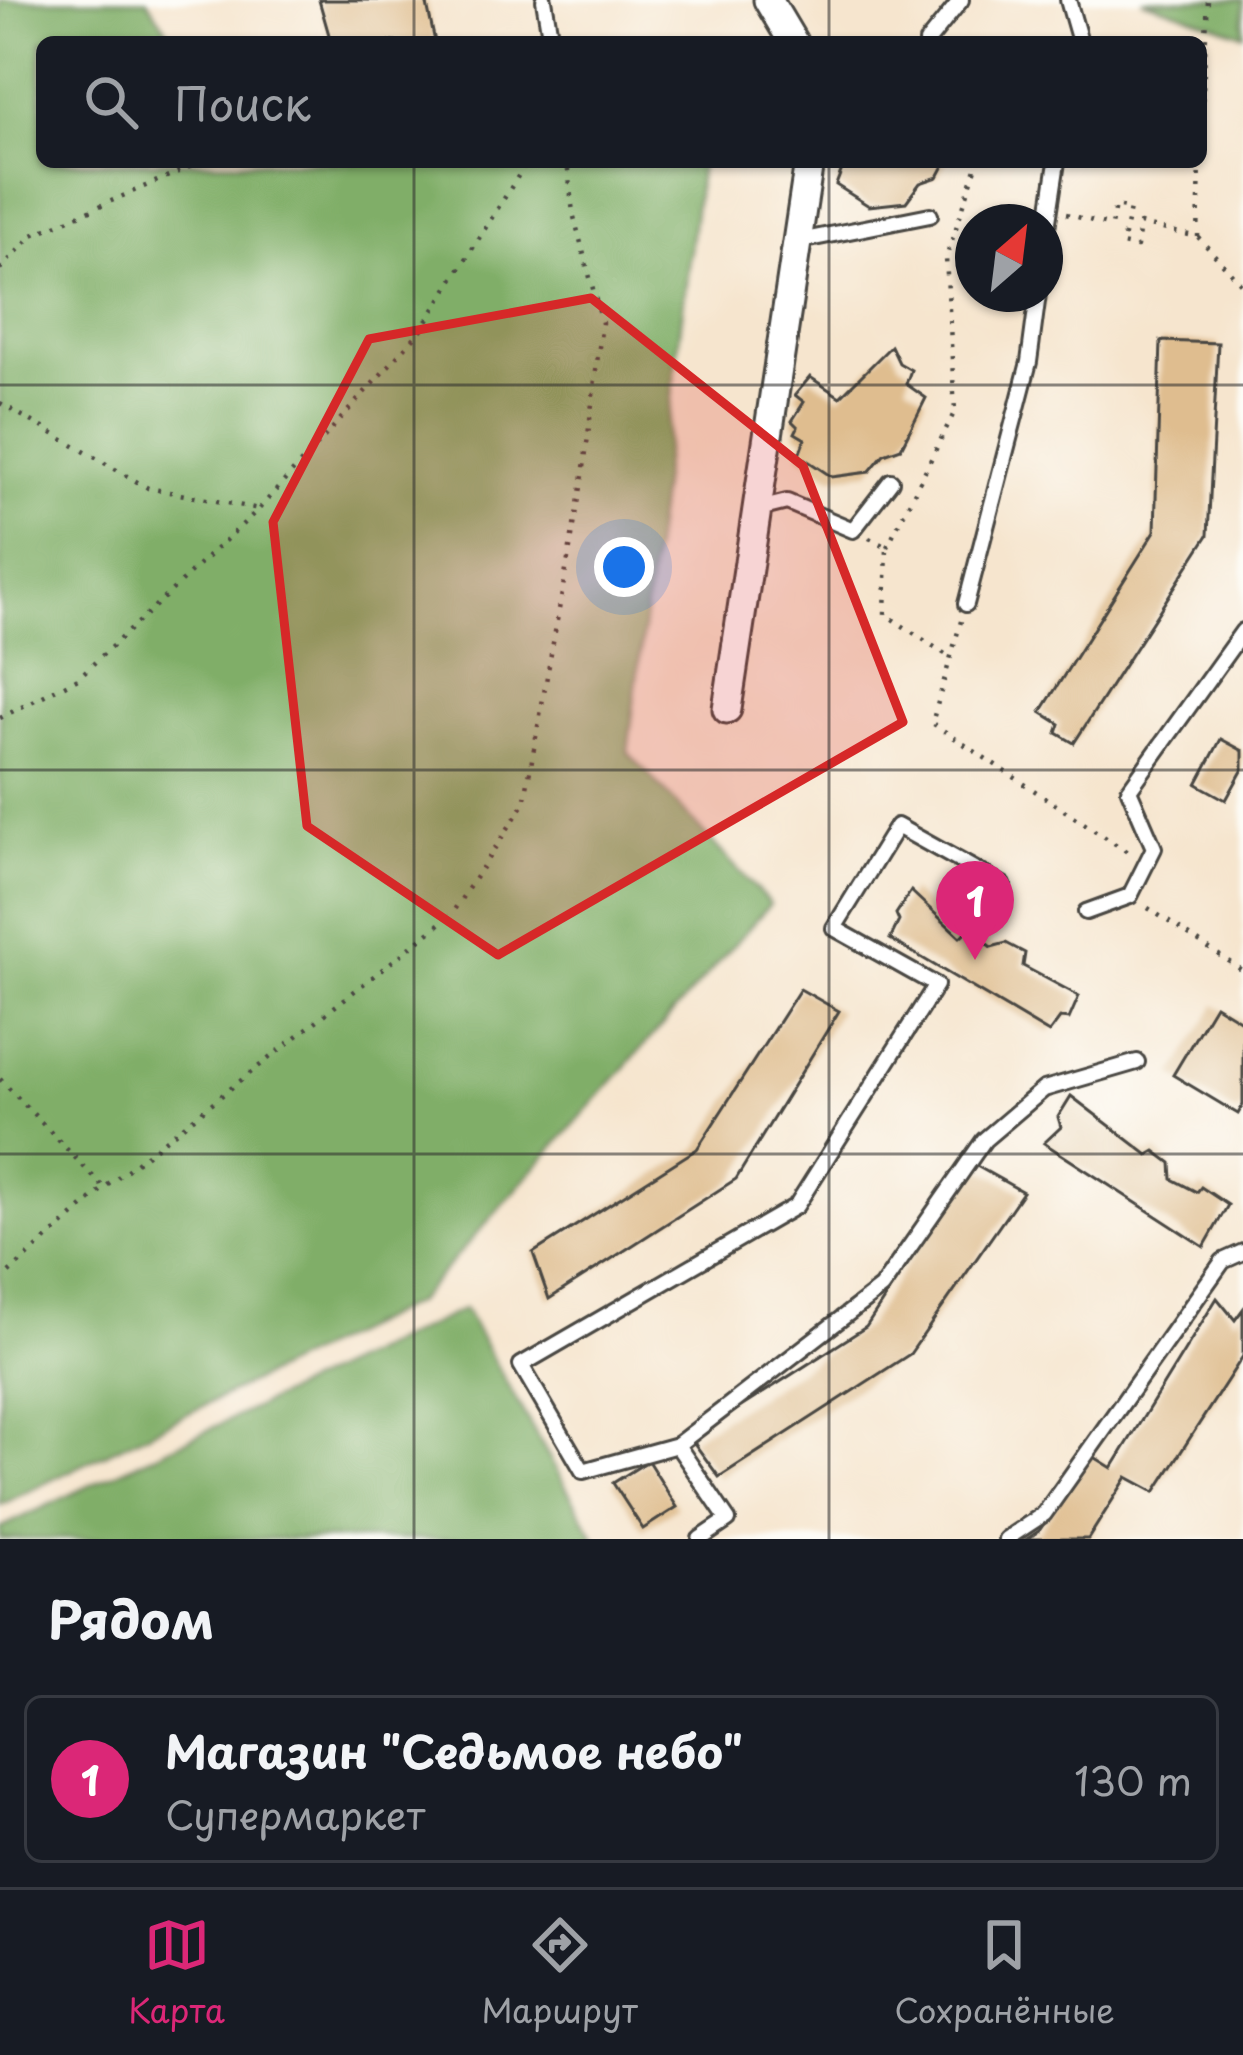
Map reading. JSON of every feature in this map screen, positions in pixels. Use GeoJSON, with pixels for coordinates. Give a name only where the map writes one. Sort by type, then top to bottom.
{"type":"FeatureCollection","features":[{"type":"Feature","properties":{"kind":"street"},"geometry":{"type":"LineString","coordinates":[[768,0],[789,36]]}},
{"type":"Feature","properties":{"kind":"street"},"geometry":{"type":"LineString","coordinates":[[727,709],[808,168]]}},
{"type":"Feature","properties":{"kind":"lane"},"geometry":{"type":"LineString","coordinates":[[544,0],[549,36]]}},
{"type":"Feature","properties":{"kind":"lane"},"geometry":{"type":"LineString","coordinates":[[932,36],[961,0]]}},
{"type":"Feature","properties":{"kind":"lane"},"geometry":{"type":"LineString","coordinates":[[1068,0],[1078,36]]}},
{"type":"Feature","properties":{"kind":"lane"},"geometry":{"type":"LineString","coordinates":[[1050,204],[1057,168]]}},
{"type":"Feature","properties":{"kind":"lane"},"geometry":{"type":"LineString","coordinates":[[794,242],[930,215]]}},
{"type":"Feature","properties":{"kind":"lane"},"geometry":{"type":"LineString","coordinates":[[965,604],[1029,362],[1036,312]]}},
{"type":"Feature","properties":{"kind":"lane"},"geometry":{"type":"LineString","coordinates":[[759,509],[787,502],[853,530],[891,481]]}},
{"type":"Feature","properties":{"kind":"lane"},"geometry":{"type":"LineString","coordinates":[[1086,912],[1130,896],[1154,848],[1129,790],[1243,631]]}},
{"type":"Feature","properties":{"kind":"lane"},"geometry":{"type":"LineString","coordinates":[[1003,885],[897,826],[834,928],[936,985],[796,1206],[521,1365],[583,1471],[677,1445],[881,1288],[984,1140],[1044,1088],[1137,1062]]}},
{"type":"Feature","properties":{"kind":"lane"},"geometry":{"type":"LineString","coordinates":[[1006,1539],[1043,1514],[1223,1261],[1243,1252]]}},
{"type":"Feature","properties":{"kind":"lane"},"geometry":{"type":"LineString","coordinates":[[677,1445],[728,1520],[700,1539]]}},
{"type":"Feature","properties":{"kind":"path"},"geometry":{"type":"LineString","coordinates":[[1202,36],[1203,2]]}},
{"type":"Feature","properties":{"kind":"path"},"geometry":{"type":"LineString","coordinates":[[0,269],[33,235],[187,168]]}},
{"type":"Feature","properties":{"kind":"path"},"geometry":{"type":"LineString","coordinates":[[0,718],[78,678],[259,509],[422,329],[522,168]]}},
{"type":"Feature","properties":{"kind":"path"},"geometry":{"type":"LineString","coordinates":[[0,1281],[104,1188],[450,916],[524,804],[584,476],[602,323],[574,213],[568,168]]}},
{"type":"Feature","properties":{"kind":"path"},"geometry":{"type":"LineString","coordinates":[[951,658],[885,614],[887,547],[955,411],[946,259],[976,168]]}},
{"type":"Feature","properties":{"kind":"path"},"geometry":{"type":"LineString","coordinates":[[1198,237],[1200,168]]}},
{"type":"Feature","properties":{"kind":"path"},"geometry":{"type":"LineString","coordinates":[[1063,213],[1111,226],[1115,206],[1130,209],[1122,244],[1137,247],[1140,224],[1198,237],[1243,286]]}},
{"type":"Feature","properties":{"kind":"path"},"geometry":{"type":"LineString","coordinates":[[0,403],[148,488],[259,509]]}},
{"type":"Feature","properties":{"kind":"path"},"geometry":{"type":"LineString","coordinates":[[853,530],[887,547]]}},
{"type":"Feature","properties":{"kind":"path"},"geometry":{"type":"LineString","coordinates":[[965,604],[932,723],[1145,865]]}},
{"type":"Feature","properties":{"kind":"path"},"geometry":{"type":"LineString","coordinates":[[1130,896],[1243,971]]}},
{"type":"Feature","properties":{"kind":"path"},"geometry":{"type":"LineString","coordinates":[[0,1078],[104,1188]]}},
{"type":"Feature","properties":{"kind":"highlighted area"},"geometry":{"type":"Polygon","coordinates":[[[591,298],[803,466],[903,722],[498,955],[307,826],[273,522],[369,339],[591,298]]]}},
{"type":"Feature","properties":{"kind":"green space"},"geometry":{"type":"Polygon","coordinates":[[[0,0],[147,0],[171,36],[36,36],[36,168],[700,168],[628,752],[770,904],[416,1302],[0,1505],[0,0]]]}},
{"type":"Feature","properties":{"kind":"green space"},"geometry":{"type":"Polygon","coordinates":[[[1142,0],[1243,0],[1243,34],[1142,0]]]}},
{"type":"Feature","properties":{"kind":"green space"},"geometry":{"type":"Polygon","coordinates":[[[464,1309],[596,1539],[0,1539],[0,1528],[464,1309]]]}},
{"type":"Feature","properties":{"kind":"building"},"geometry":{"type":"Polygon","coordinates":[[[319,0],[426,0],[434,36],[329,36],[319,0]]]}},
{"type":"Feature","properties":{"kind":"building"},"geometry":{"type":"Polygon","coordinates":[[[943,168],[938,177],[920,183],[906,202],[869,206],[836,185],[842,169],[943,168]]]}},
{"type":"Feature","properties":{"kind":"building"},"geometry":{"type":"Polygon","coordinates":[[[1161,341],[1218,343],[1208,535],[1074,743],[1057,733],[1060,724],[1041,712],[1155,531],[1161,341]]]}},
{"type":"Feature","properties":{"kind":"building"},"geometry":{"type":"Polygon","coordinates":[[[891,346],[899,363],[911,370],[906,384],[926,398],[901,448],[884,454],[869,472],[832,477],[799,455],[805,439],[795,433],[798,427],[792,421],[804,402],[795,395],[810,377],[840,397],[891,346]]]}},
{"type":"Feature","properties":{"kind":"building"},"geometry":{"type":"Polygon","coordinates":[[[1221,739],[1243,751],[1243,769],[1226,800],[1197,784],[1221,739]]]}},
{"type":"Feature","properties":{"kind":"building"},"geometry":{"type":"Polygon","coordinates":[[[911,891],[960,937],[969,929],[991,947],[1006,943],[1025,953],[1023,966],[1079,996],[1069,1019],[1060,1018],[1049,1033],[890,939],[899,921],[896,914],[911,891]]]}},
{"type":"Feature","properties":{"kind":"building"},"geometry":{"type":"Polygon","coordinates":[[[800,989],[839,1011],[736,1179],[549,1299],[533,1253],[697,1149],[800,989]]]}},
{"type":"Feature","properties":{"kind":"building"},"geometry":{"type":"Polygon","coordinates":[[[1215,1005],[1243,1022],[1243,1105],[1238,1114],[1173,1075],[1215,1005]]]}},
{"type":"Feature","properties":{"kind":"building"},"geometry":{"type":"Polygon","coordinates":[[[1071,1096],[1148,1155],[1155,1151],[1171,1163],[1172,1179],[1197,1192],[1201,1187],[1228,1205],[1204,1247],[1044,1143],[1061,1127],[1058,1117],[1071,1096]]]}},
{"type":"Feature","properties":{"kind":"building"},"geometry":{"type":"Polygon","coordinates":[[[973,1164],[1023,1192],[910,1354],[719,1477],[691,1439],[866,1327],[973,1164]]]}},
{"type":"Feature","properties":{"kind":"building"},"geometry":{"type":"Polygon","coordinates":[[[1217,1298],[1235,1320],[1243,1309],[1243,1356],[1155,1492],[1127,1477],[1088,1539],[1027,1539],[1039,1531],[1091,1455],[1112,1468],[1217,1298]]]}},
{"type":"Feature","properties":{"kind":"building"},"geometry":{"type":"Polygon","coordinates":[[[648,1461],[677,1507],[643,1529],[613,1483],[648,1461]]]}},
{"type":"Feature","properties":{"kind":"place","name":"Магазин \"Седьмое небо\""},"geometry":{"type":"Point","coordinates":[975,960]}}]}
